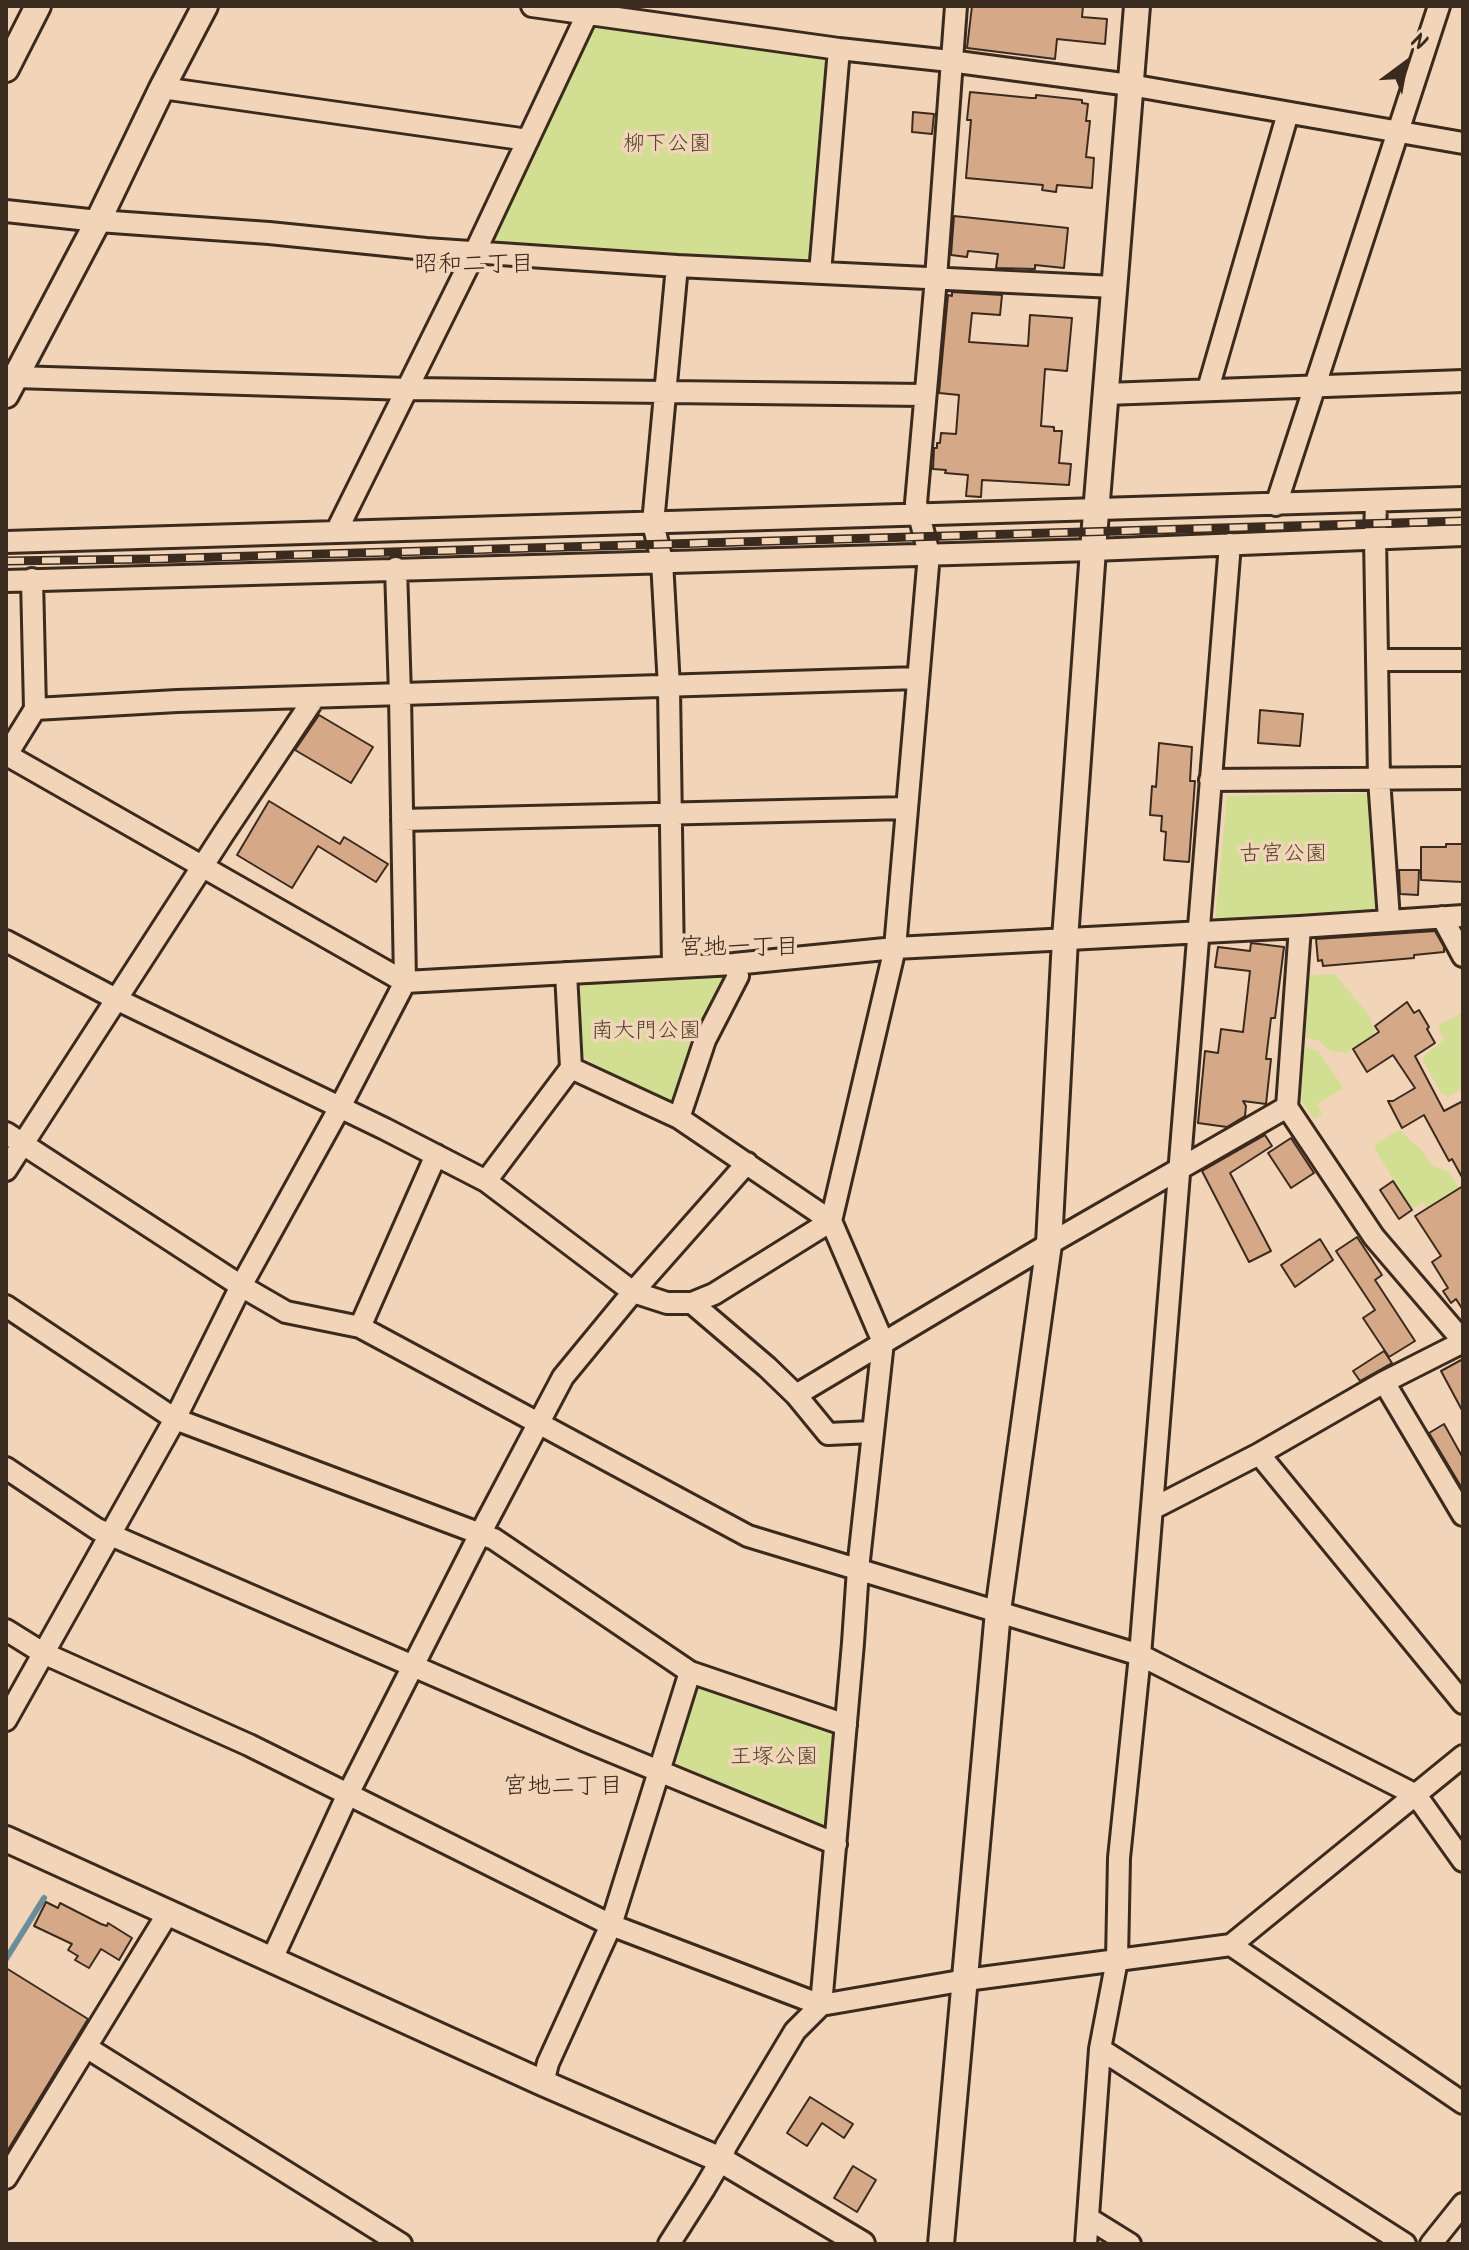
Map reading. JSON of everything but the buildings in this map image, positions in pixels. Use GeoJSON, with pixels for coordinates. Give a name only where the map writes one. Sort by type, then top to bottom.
{"type":"FeatureCollection","features":[{"type":"Feature","properties":{"kind":"street"},"geometry":{"type":"LineString","coordinates":[[6,69],[38,6]]}},
{"type":"Feature","properties":{"kind":"street"},"geometry":{"type":"LineString","coordinates":[[205,6],[98,221],[11,386],[925,395]]}},
{"type":"Feature","properties":{"kind":"street"},"geometry":{"type":"LineString","coordinates":[[532,6],[588,10],[839,49],[1130,85],[1463,143]]}},
{"type":"Feature","properties":{"kind":"street"},"geometry":{"type":"LineString","coordinates":[[6,941],[116,999],[486,1181],[633,1292],[667,1303],[692,1303],[714,1294],[831,1221],[895,948],[929,554],[916,503],[956,6]]}},
{"type":"Feature","properties":{"kind":"street"},"geometry":{"type":"LineString","coordinates":[[941,2244],[998,1611],[1049,1244],[1065,939],[1137,6]]}},
{"type":"Feature","properties":{"kind":"street"},"geometry":{"type":"LineString","coordinates":[[1276,505],[1439,6]]}},
{"type":"Feature","properties":{"kind":"street"},"geometry":{"type":"LineString","coordinates":[[336,532],[409,389],[588,10]]}},
{"type":"Feature","properties":{"kind":"street"},"geometry":{"type":"LineString","coordinates":[[820,273],[839,49]]}},
{"type":"Feature","properties":{"kind":"street"},"geometry":{"type":"LineString","coordinates":[[162,88],[528,140]]}},
{"type":"Feature","properties":{"kind":"street"},"geometry":{"type":"LineString","coordinates":[[1208,389],[1288,113]]}},
{"type":"Feature","properties":{"kind":"street"},"geometry":{"type":"LineString","coordinates":[[6,211],[475,252],[677,266],[1114,287]]}},
{"type":"Feature","properties":{"kind":"street"},"geometry":{"type":"LineString","coordinates":[[673,967],[669,687],[662,561],[653,523],[677,266]]}},
{"type":"Feature","properties":{"kind":"street"},"geometry":{"type":"LineString","coordinates":[[1106,394],[1463,381]]}},
{"type":"Feature","properties":{"kind":"street"},"geometry":{"type":"LineString","coordinates":[[6,542],[1463,498]]}},
{"type":"Feature","properties":{"kind":"street"},"geometry":{"type":"LineString","coordinates":[[1376,501],[1379,779],[1389,919]]}},
{"type":"Feature","properties":{"kind":"street"},"geometry":{"type":"LineString","coordinates":[[6,581],[1093,550],[1463,535]]}},
{"type":"Feature","properties":{"kind":"street"},"geometry":{"type":"LineString","coordinates":[[1086,2244],[1100,2049],[1117,1960],[1119,1858],[1140,1655],[1230,544]]}},
{"type":"Feature","properties":{"kind":"street"},"geometry":{"type":"LineString","coordinates":[[6,1720],[175,1419],[241,1286],[405,982],[396,568]]}},
{"type":"Feature","properties":{"kind":"street"},"geometry":{"type":"LineString","coordinates":[[32,579],[35,709],[6,756],[405,982],[734,964],[895,948],[1200,933],[1453,916],[1463,956]]}},
{"type":"Feature","properties":{"kind":"street"},"geometry":{"type":"LineString","coordinates":[[1377,660],[1463,660]]}},
{"type":"Feature","properties":{"kind":"street"},"geometry":{"type":"LineString","coordinates":[[35,709],[177,701],[918,678]]}},
{"type":"Feature","properties":{"kind":"street"},"geometry":{"type":"LineString","coordinates":[[6,1170],[14,1139],[116,999],[315,697]]}},
{"type":"Feature","properties":{"kind":"street"},"geometry":{"type":"LineString","coordinates":[[1210,780],[1463,778]]}},
{"type":"Feature","properties":{"kind":"street"},"geometry":{"type":"LineString","coordinates":[[402,820],[907,808]]}},
{"type":"Feature","properties":{"kind":"street"},"geometry":{"type":"LineString","coordinates":[[1152,1509],[1259,1454],[1384,1382],[1463,1341],[1374,1237],[1287,1107],[1300,927]]}},
{"type":"Feature","properties":{"kind":"street"},"geometry":{"type":"LineString","coordinates":[[679,1118],[705,1040],[738,976],[734,964]]}},
{"type":"Feature","properties":{"kind":"street"},"geometry":{"type":"LineString","coordinates":[[486,1181],[571,1068],[566,973]]}},
{"type":"Feature","properties":{"kind":"street"},"geometry":{"type":"LineString","coordinates":[[571,1068],[679,1118],[831,1221],[883,1342],[858,1569],[821,2005],[795,2031],[669,2244]]}},
{"type":"Feature","properties":{"kind":"street"},"geometry":{"type":"LineString","coordinates":[[796,1395],[1287,1107]]}},
{"type":"Feature","properties":{"kind":"street"},"geometry":{"type":"LineString","coordinates":[[14,1139],[286,1312],[360,1327],[748,1536],[1140,1655],[1416,1795],[1463,1861]]}},
{"type":"Feature","properties":{"kind":"street"},"geometry":{"type":"LineString","coordinates":[[360,1327],[436,1155]]}},
{"type":"Feature","properties":{"kind":"street"},"geometry":{"type":"LineString","coordinates":[[272,1959],[348,1794],[563,1377],[747,1163]]}},
{"type":"Feature","properties":{"kind":"street"},"geometry":{"type":"LineString","coordinates":[[692,1303],[767,1367],[796,1395],[828,1434],[872,1432]]}},
{"type":"Feature","properties":{"kind":"street"},"geometry":{"type":"LineString","coordinates":[[6,1306],[175,1419],[494,1539],[690,1672],[846,1725]]}},
{"type":"Feature","properties":{"kind":"street"},"geometry":{"type":"LineString","coordinates":[[1384,1382],[1463,1515]]}},
{"type":"Feature","properties":{"kind":"street"},"geometry":{"type":"LineString","coordinates":[[1259,1454],[1463,1703]]}},
{"type":"Feature","properties":{"kind":"street"},"geometry":{"type":"LineString","coordinates":[[6,1468],[97,1529],[836,1844]]}},
{"type":"Feature","properties":{"kind":"street"},"geometry":{"type":"LineString","coordinates":[[6,1630],[43,1653],[249,1745],[611,1925],[821,2005],[966,1980],[1231,1945],[1463,1756]]}},
{"type":"Feature","properties":{"kind":"street"},"geometry":{"type":"LineString","coordinates":[[543,2083],[548,2063],[611,1925],[690,1672]]}},
{"type":"Feature","properties":{"kind":"street"},"geometry":{"type":"LineString","coordinates":[[6,1839],[543,2083],[721,2160],[862,2244]]}},
{"type":"Feature","properties":{"kind":"street"},"geometry":{"type":"LineString","coordinates":[[6,2178],[12,2155],[86,2047],[168,1913]]}},
{"type":"Feature","properties":{"kind":"street"},"geometry":{"type":"LineString","coordinates":[[1231,1945],[1463,2103]]}},
{"type":"Feature","properties":{"kind":"street"},"geometry":{"type":"LineString","coordinates":[[86,2047],[401,2244]]}},
{"type":"Feature","properties":{"kind":"street"},"geometry":{"type":"LineString","coordinates":[[1100,2049],[1405,2244]]}},
{"type":"Feature","properties":{"kind":"street"},"geometry":{"type":"LineString","coordinates":[[1431,2244],[1463,2204]]}},
{"type":"Feature","properties":{"kind":"street"},"geometry":{"type":"LineString","coordinates":[[1088,2218],[1130,2244]]}},
{"type":"Feature","properties":{"kind":"green space","name":"柳下公園"},"geometry":{"type":"Polygon","coordinates":[[[588,18],[836,52],[817,270],[479,250],[588,18]]]}},
{"type":"Feature","properties":{"kind":"green space","name":"古宮公園"},"geometry":{"type":"Polygon","coordinates":[[[1375,793],[1380,909],[1215,922],[1227,796],[1375,793]]]}},
{"type":"Feature","properties":{"kind":"green space"},"geometry":{"type":"Polygon","coordinates":[[[1334,974],[1367,1012],[1375,1029],[1373,1034],[1347,1053],[1330,1051],[1319,1041],[1304,1035],[1308,978],[1311,975],[1334,974]]]}},
{"type":"Feature","properties":{"kind":"green space","name":"南大門公園"},"geometry":{"type":"Polygon","coordinates":[[[721,976],[726,982],[673,1100],[663,1103],[585,1058],[581,1051],[579,987],[598,982],[721,976]]]}},
{"type":"Feature","properties":{"kind":"green space"},"geometry":{"type":"Polygon","coordinates":[[[1463,1012],[1463,1088],[1448,1097],[1441,1093],[1423,1061],[1424,1056],[1444,1040],[1439,1025],[1463,1012]]]}},
{"type":"Feature","properties":{"kind":"green space"},"geometry":{"type":"Polygon","coordinates":[[[1304,1046],[1318,1051],[1343,1087],[1317,1104],[1322,1114],[1315,1119],[1298,1095],[1304,1046]]]}},
{"type":"Feature","properties":{"kind":"green space"},"geometry":{"type":"Polygon","coordinates":[[[1401,1131],[1432,1165],[1449,1172],[1463,1194],[1454,1210],[1445,1196],[1427,1208],[1423,1202],[1399,1217],[1391,1204],[1403,1195],[1373,1146],[1401,1131]]]}},
{"type":"Feature","properties":{"kind":"green space","name":"王塚公園"},"geometry":{"type":"Polygon","coordinates":[[[695,1679],[842,1729],[830,1835],[666,1769],[695,1679]]]}},
{"type":"Feature","properties":{"kind":"waterway"},"geometry":{"type":"LineString","coordinates":[[6,1959],[44,1898]]}},
{"type":"Feature","properties":{"kind":"railway"},"geometry":{"type":"LineString","coordinates":[[6,561],[1463,521]]}},
{"type":"Feature","properties":{"kind":"district","name":"昭和二丁目"},"geometry":{"type":"Point","coordinates":[474,267]}},
{"type":"Feature","properties":{"kind":"district","name":"宮地一丁目"},"geometry":{"type":"Point","coordinates":[739,950]}},
{"type":"Feature","properties":{"kind":"district","name":"宮地二丁目"},"geometry":{"type":"Point","coordinates":[563,1789]}}]}
